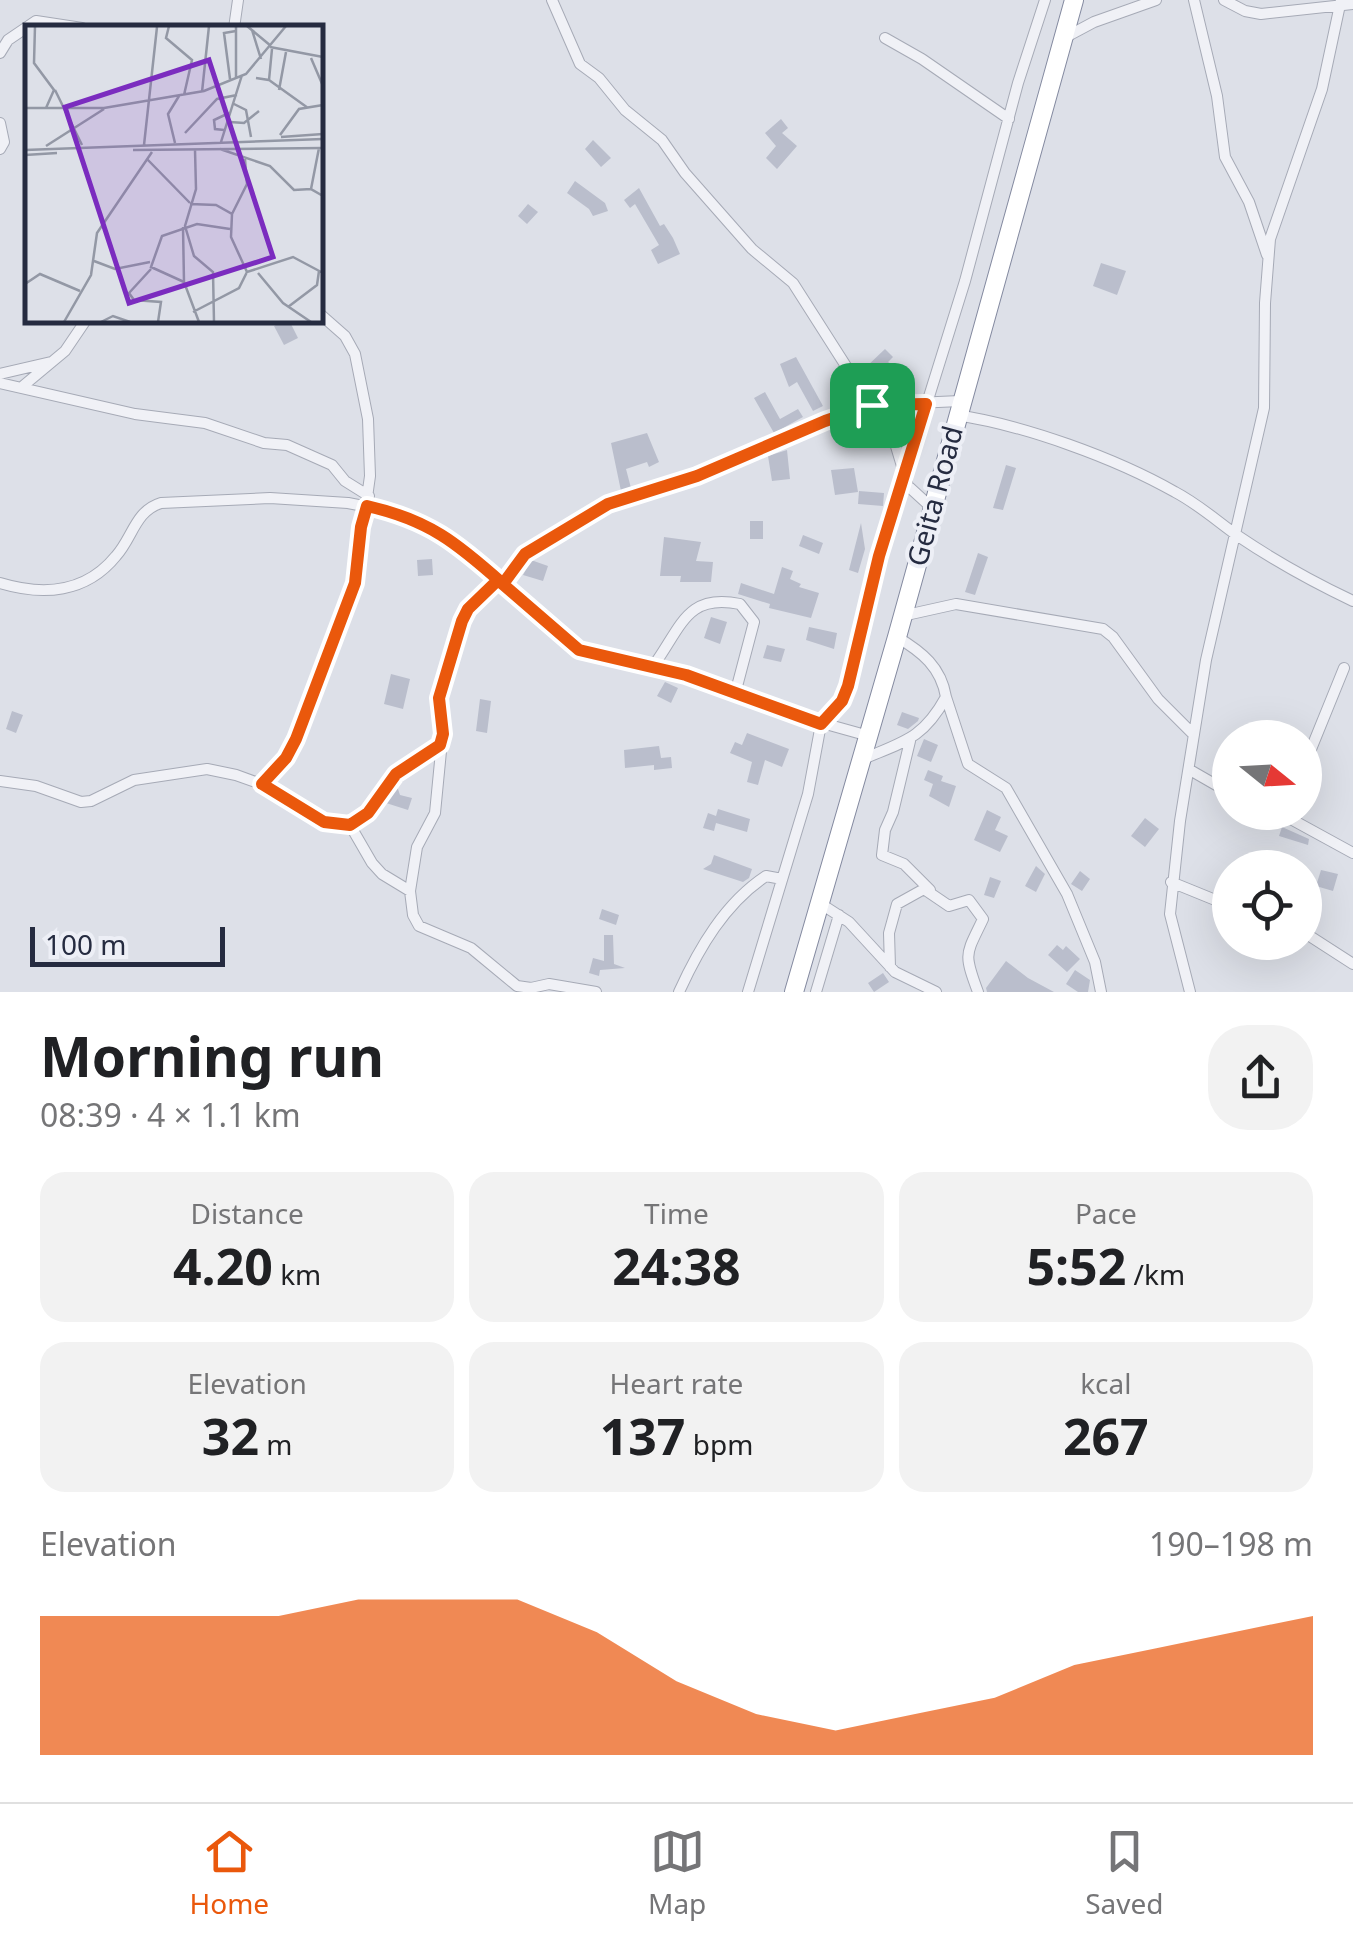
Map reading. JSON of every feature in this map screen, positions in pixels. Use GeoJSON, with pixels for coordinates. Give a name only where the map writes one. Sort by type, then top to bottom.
{"type":"FeatureCollection","features":[{"type":"Feature","properties":{"kind":"highway","name":"Geita Road"},"geometry":{"type":"LineString","coordinates":[[794,992],[1074,0]]}},
{"type":"Feature","properties":{"kind":"street"},"geometry":{"type":"LineString","coordinates":[[234,25],[238,0]]}},
{"type":"Feature","properties":{"kind":"street"},"geometry":{"type":"LineString","coordinates":[[552,0],[576,60],[598,78],[625,110],[662,140],[685,173],[752,249],[793,284],[901,455],[904,478],[932,508]]}},
{"type":"Feature","properties":{"kind":"street"},"geometry":{"type":"LineString","coordinates":[[748,992],[813,775],[821,724],[842,701],[848,686],[879,556],[965,281],[1046,0]]}},
{"type":"Feature","properties":{"kind":"street"},"geometry":{"type":"LineString","coordinates":[[1063,38],[1094,22],[1156,0]]}},
{"type":"Feature","properties":{"kind":"street"},"geometry":{"type":"LineString","coordinates":[[1194,0],[1217,96],[1225,156],[1249,202],[1268,256]]}},
{"type":"Feature","properties":{"kind":"street"},"geometry":{"type":"LineString","coordinates":[[1224,0],[1261,14],[1308,11],[1340,2],[1353,4]]}},
{"type":"Feature","properties":{"kind":"street"},"geometry":{"type":"LineString","coordinates":[[1190,992],[1170,914],[1171,882],[1206,660],[1264,408],[1268,256],[1277,214],[1322,88],[1340,2]]}},
{"type":"Feature","properties":{"kind":"street"},"geometry":{"type":"LineString","coordinates":[[30,25],[36,21],[62,25]]}},
{"type":"Feature","properties":{"kind":"street"},"geometry":{"type":"LineString","coordinates":[[0,53],[8,40],[25,28]]}},
{"type":"Feature","properties":{"kind":"street"},"geometry":{"type":"LineString","coordinates":[[885,38],[1009,119]]}},
{"type":"Feature","properties":{"kind":"street"},"geometry":{"type":"LineString","coordinates":[[0,123],[4,142],[0,149]]}},
{"type":"Feature","properties":{"kind":"street"},"geometry":{"type":"LineString","coordinates":[[262,784],[286,758],[296,739],[355,583],[368,501],[370,439],[355,354],[345,336],[322,316]]}},
{"type":"Feature","properties":{"kind":"street"},"geometry":{"type":"LineString","coordinates":[[23,386],[72,342],[85,322]]}},
{"type":"Feature","properties":{"kind":"street"},"geometry":{"type":"LineString","coordinates":[[0,374],[52,362]]}},
{"type":"Feature","properties":{"kind":"street"},"geometry":{"type":"LineString","coordinates":[[0,383],[135,414],[204,423],[264,443],[287,445],[332,466],[368,501]]}},
{"type":"Feature","properties":{"kind":"street"},"geometry":{"type":"LineString","coordinates":[[596,992],[550,984],[516,986],[471,948],[419,926],[412,916],[410,892],[417,846],[435,812],[442,740],[439,698],[468,609],[501,582],[525,554],[608,504],[697,476],[872,405],[958,408],[1133,470],[1177,493],[1316,583],[1353,601]]}},
{"type":"Feature","properties":{"kind":"street"},"geometry":{"type":"LineString","coordinates":[[0,583],[52,591],[92,578],[116,556],[148,507],[161,503],[270,498],[368,501],[418,520],[470,555],[579,650],[654,665],[821,724],[869,736]]}},
{"type":"Feature","properties":{"kind":"street"},"geometry":{"type":"LineString","coordinates":[[654,665],[698,605],[712,600],[740,604],[754,622],[735,694]]}},
{"type":"Feature","properties":{"kind":"street"},"geometry":{"type":"LineString","coordinates":[[902,616],[956,604],[1103,628],[1158,699],[1194,735]]}},
{"type":"Feature","properties":{"kind":"street"},"geometry":{"type":"LineString","coordinates":[[897,637],[930,661],[944,685],[968,764],[1006,788],[1067,894],[1095,962],[1101,992]]}},
{"type":"Feature","properties":{"kind":"street"},"geometry":{"type":"LineString","coordinates":[[1322,722],[1344,668]]}},
{"type":"Feature","properties":{"kind":"street"},"geometry":{"type":"LineString","coordinates":[[862,759],[910,741],[930,722],[946,698]]}},
{"type":"Feature","properties":{"kind":"street"},"geometry":{"type":"LineString","coordinates":[[0,781],[36,786],[81,802],[134,780],[206,769],[262,784],[324,822],[350,825],[368,813],[396,774],[436,749],[442,740]]}},
{"type":"Feature","properties":{"kind":"street"},"geometry":{"type":"LineString","coordinates":[[910,741],[885,830],[882,855],[904,864],[949,906],[969,900],[983,917],[967,955],[978,992]]}},
{"type":"Feature","properties":{"kind":"street"},"geometry":{"type":"LineString","coordinates":[[1190,770],[1212,783]]}},
{"type":"Feature","properties":{"kind":"street"},"geometry":{"type":"LineString","coordinates":[[350,825],[372,863],[410,892]]}},
{"type":"Feature","properties":{"kind":"street"},"geometry":{"type":"LineString","coordinates":[[1310,830],[1353,853]]}},
{"type":"Feature","properties":{"kind":"street"},"geometry":{"type":"LineString","coordinates":[[678,992],[718,922],[739,897],[766,876],[782,879]]}},
{"type":"Feature","properties":{"kind":"street"},"geometry":{"type":"LineString","coordinates":[[1171,882],[1212,899]]}},
{"type":"Feature","properties":{"kind":"street"},"geometry":{"type":"LineString","coordinates":[[890,966],[888,933],[897,904],[916,891],[930,890]]}},
{"type":"Feature","properties":{"kind":"street"},"geometry":{"type":"LineString","coordinates":[[821,904],[839,915],[916,987],[936,992]]}},
{"type":"Feature","properties":{"kind":"street"},"geometry":{"type":"LineString","coordinates":[[816,992],[839,915]]}},
{"type":"Feature","properties":{"kind":"street"},"geometry":{"type":"LineString","coordinates":[[1322,945],[1353,964]]}},
{"type":"Feature","properties":{"kind":"building"},"geometry":{"type":"Polygon","coordinates":[[[781,119],[788,128],[782,133],[797,146],[777,169],[766,158],[776,146],[765,133],[781,119]]]}},
{"type":"Feature","properties":{"kind":"building"},"geometry":{"type":"Polygon","coordinates":[[[593,140],[611,158],[601,167],[585,149],[593,140]]]}},
{"type":"Feature","properties":{"kind":"building"},"geometry":{"type":"Polygon","coordinates":[[[575,181],[605,203],[608,211],[593,216],[567,193],[575,181]]]}},
{"type":"Feature","properties":{"kind":"building"},"geometry":{"type":"Polygon","coordinates":[[[639,188],[680,254],[658,264],[651,250],[659,245],[635,204],[630,208],[624,200],[639,188]]]}},
{"type":"Feature","properties":{"kind":"building"},"geometry":{"type":"Polygon","coordinates":[[[528,204],[538,212],[527,224],[518,216],[528,204]]]}},
{"type":"Feature","properties":{"kind":"building"},"geometry":{"type":"Polygon","coordinates":[[[1101,263],[1126,271],[1117,295],[1093,286],[1101,263]]]}},
{"type":"Feature","properties":{"kind":"building"},"geometry":{"type":"Polygon","coordinates":[[[290,322],[298,338],[284,345],[274,326],[290,322]]]}},
{"type":"Feature","properties":{"kind":"building"},"geometry":{"type":"Polygon","coordinates":[[[885,349],[893,357],[888,362],[899,370],[882,396],[875,396],[872,384],[864,378],[868,372],[865,368],[885,349]]]}},
{"type":"Feature","properties":{"kind":"building"},"geometry":{"type":"Polygon","coordinates":[[[796,357],[823,406],[813,411],[797,382],[789,387],[780,364],[796,357]]]}},
{"type":"Feature","properties":{"kind":"building"},"geometry":{"type":"Polygon","coordinates":[[[765,392],[780,419],[798,409],[803,417],[774,433],[754,398],[765,392]]]}},
{"type":"Feature","properties":{"kind":"building"},"geometry":{"type":"Polygon","coordinates":[[[647,433],[659,462],[626,469],[631,488],[621,491],[611,443],[647,433]]]}},
{"type":"Feature","properties":{"kind":"building"},"geometry":{"type":"Polygon","coordinates":[[[787,450],[790,479],[772,481],[768,456],[787,450]]]}},
{"type":"Feature","properties":{"kind":"building"},"geometry":{"type":"Polygon","coordinates":[[[1006,465],[1016,468],[1003,510],[993,508],[1006,465]]]}},
{"type":"Feature","properties":{"kind":"building"},"geometry":{"type":"Polygon","coordinates":[[[854,468],[858,492],[835,495],[831,470],[854,468]]]}},
{"type":"Feature","properties":{"kind":"building"},"geometry":{"type":"Polygon","coordinates":[[[859,491],[884,493],[883,506],[858,504],[859,491]]]}},
{"type":"Feature","properties":{"kind":"building"},"geometry":{"type":"Polygon","coordinates":[[[750,521],[763,521],[763,539],[750,539],[750,521]]]}},
{"type":"Feature","properties":{"kind":"building"},"geometry":{"type":"Polygon","coordinates":[[[861,523],[865,549],[858,573],[849,570],[861,523]]]}},
{"type":"Feature","properties":{"kind":"building"},"geometry":{"type":"Polygon","coordinates":[[[803,535],[823,543],[819,554],[799,546],[803,535]]]}},
{"type":"Feature","properties":{"kind":"building"},"geometry":{"type":"Polygon","coordinates":[[[664,537],[701,542],[696,561],[713,562],[711,582],[680,582],[681,576],[660,576],[664,537]]]}},
{"type":"Feature","properties":{"kind":"building"},"geometry":{"type":"Polygon","coordinates":[[[978,553],[988,557],[975,595],[965,592],[978,553]]]}},
{"type":"Feature","properties":{"kind":"building"},"geometry":{"type":"Polygon","coordinates":[[[432,559],[433,575],[418,576],[417,560],[432,559]]]}},
{"type":"Feature","properties":{"kind":"building"},"geometry":{"type":"Polygon","coordinates":[[[531,560],[548,566],[543,581],[523,575],[531,560]]]}},
{"type":"Feature","properties":{"kind":"building"},"geometry":{"type":"Polygon","coordinates":[[[782,567],[793,571],[790,579],[801,584],[799,587],[819,593],[811,618],[769,608],[770,604],[738,594],[741,583],[774,594],[782,567]]]}},
{"type":"Feature","properties":{"kind":"building"},"geometry":{"type":"Polygon","coordinates":[[[711,617],[727,622],[720,644],[704,638],[711,617]]]}},
{"type":"Feature","properties":{"kind":"building"},"geometry":{"type":"Polygon","coordinates":[[[809,627],[837,633],[834,649],[806,640],[809,627]]]}},
{"type":"Feature","properties":{"kind":"building"},"geometry":{"type":"Polygon","coordinates":[[[767,645],[785,649],[781,662],[763,658],[767,645]]]}},
{"type":"Feature","properties":{"kind":"building"},"geometry":{"type":"Polygon","coordinates":[[[391,674],[410,679],[403,709],[384,704],[391,674]]]}},
{"type":"Feature","properties":{"kind":"building"},"geometry":{"type":"Polygon","coordinates":[[[665,682],[678,688],[671,703],[657,696],[665,682]]]}},
{"type":"Feature","properties":{"kind":"building"},"geometry":{"type":"Polygon","coordinates":[[[480,699],[491,701],[487,733],[476,731],[480,699]]]}},
{"type":"Feature","properties":{"kind":"building"},"geometry":{"type":"Polygon","coordinates":[[[12,711],[23,715],[16,733],[6,729],[12,711]]]}},
{"type":"Feature","properties":{"kind":"building"},"geometry":{"type":"Polygon","coordinates":[[[902,712],[919,718],[918,721],[908,729],[897,725],[902,712]]]}},
{"type":"Feature","properties":{"kind":"building"},"geometry":{"type":"Polygon","coordinates":[[[747,733],[789,749],[782,767],[765,760],[758,785],[747,782],[752,762],[730,753],[735,742],[742,745],[747,733]]]}},
{"type":"Feature","properties":{"kind":"building"},"geometry":{"type":"Polygon","coordinates":[[[924,739],[938,745],[931,762],[917,756],[924,739]]]}},
{"type":"Feature","properties":{"kind":"building"},"geometry":{"type":"Polygon","coordinates":[[[659,746],[661,758],[671,757],[672,768],[625,768],[624,750],[659,746]]]}},
{"type":"Feature","properties":{"kind":"building"},"geometry":{"type":"Polygon","coordinates":[[[928,770],[943,776],[941,781],[956,786],[949,807],[929,796],[933,784],[924,780],[928,770]]]}},
{"type":"Feature","properties":{"kind":"building"},"geometry":{"type":"Polygon","coordinates":[[[397,786],[400,795],[412,798],[408,810],[386,803],[397,786]]]}},
{"type":"Feature","properties":{"kind":"building"},"geometry":{"type":"Polygon","coordinates":[[[718,809],[750,819],[747,832],[716,823],[714,831],[703,828],[708,813],[716,816],[718,809]]]}},
{"type":"Feature","properties":{"kind":"building"},"geometry":{"type":"Polygon","coordinates":[[[987,810],[1001,817],[995,830],[1008,836],[1000,852],[974,840],[987,810]]]}},
{"type":"Feature","properties":{"kind":"building"},"geometry":{"type":"Polygon","coordinates":[[[1145,818],[1159,829],[1145,847],[1131,836],[1145,818]]]}},
{"type":"Feature","properties":{"kind":"building"},"geometry":{"type":"Polygon","coordinates":[[[1281,830],[1289,830],[1309,839],[1308,845],[1279,836],[1281,830]]]}},
{"type":"Feature","properties":{"kind":"building"},"geometry":{"type":"Polygon","coordinates":[[[714,855],[752,869],[749,878],[743,882],[703,869],[711,864],[714,855]]]}},
{"type":"Feature","properties":{"kind":"building"},"geometry":{"type":"Polygon","coordinates":[[[1036,866],[1045,874],[1036,892],[1025,886],[1036,866]]]}},
{"type":"Feature","properties":{"kind":"building"},"geometry":{"type":"Polygon","coordinates":[[[1322,870],[1338,874],[1333,891],[1322,888],[1322,870]]]}},
{"type":"Feature","properties":{"kind":"building"},"geometry":{"type":"Polygon","coordinates":[[[1080,871],[1090,879],[1082,891],[1071,884],[1080,871]]]}},
{"type":"Feature","properties":{"kind":"building"},"geometry":{"type":"Polygon","coordinates":[[[990,877],[1001,881],[994,898],[984,895],[990,877]]]}},
{"type":"Feature","properties":{"kind":"building"},"geometry":{"type":"Polygon","coordinates":[[[602,909],[619,915],[616,925],[599,919],[602,909]]]}},
{"type":"Feature","properties":{"kind":"building"},"geometry":{"type":"Polygon","coordinates":[[[604,935],[613,935],[614,964],[625,968],[600,970],[599,976],[589,973],[593,958],[604,961],[604,935]]]}},
{"type":"Feature","properties":{"kind":"building"},"geometry":{"type":"Polygon","coordinates":[[[1057,945],[1063,950],[1066,946],[1080,959],[1067,972],[1048,955],[1057,945]]]}},
{"type":"Feature","properties":{"kind":"building"},"geometry":{"type":"Polygon","coordinates":[[[1006,961],[1028,978],[1054,992],[987,992],[1006,961]]]}},
{"type":"Feature","properties":{"kind":"building"},"geometry":{"type":"Polygon","coordinates":[[[1075,970],[1090,980],[1088,992],[1078,992],[1066,984],[1075,970]]]}},
{"type":"Feature","properties":{"kind":"building"},"geometry":{"type":"Polygon","coordinates":[[[883,973],[889,982],[874,992],[868,983],[883,973]]]}},
{"type":"Feature","properties":{"kind":"route"},"geometry":{"type":"LineString","coordinates":[[926,404],[879,556],[848,686],[842,701],[821,724],[654,665],[579,650],[498,580],[468,609],[462,621],[439,698],[443,734],[440,745],[387,782],[361,819],[350,825],[324,822],[262,784],[278,769],[296,739],[355,583],[367,506],[418,520],[470,555],[503,584],[525,554],[608,504],[697,476],[872,405],[926,404]]}}]}
